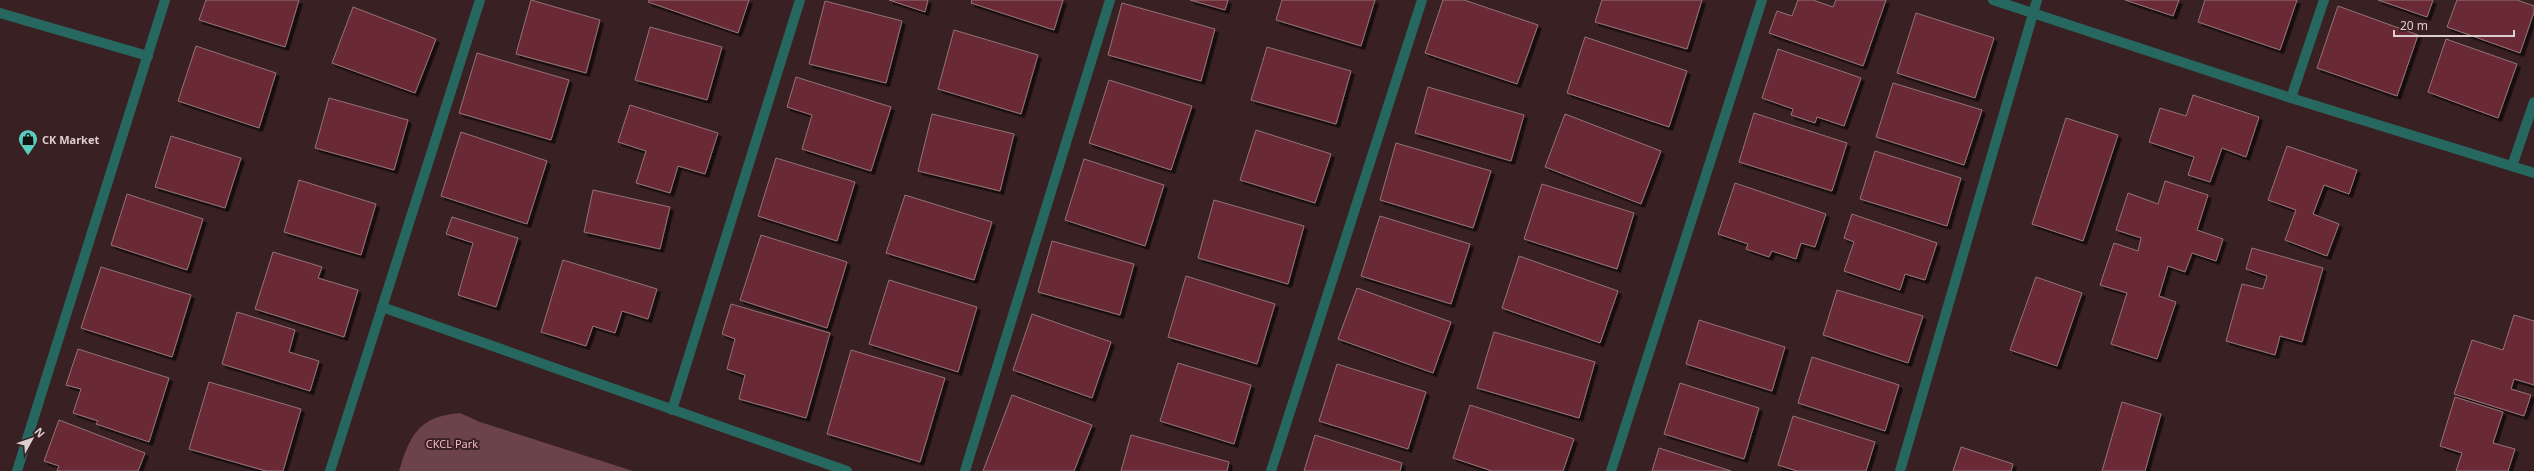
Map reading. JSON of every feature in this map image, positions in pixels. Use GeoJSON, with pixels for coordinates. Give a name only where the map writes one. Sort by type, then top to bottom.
{"type":"FeatureCollection","features":[{"type":"Feature","properties":{"kind":"street"},"geometry":{"type":"LineString","coordinates":[[17,471],[165,0]]}},
{"type":"Feature","properties":{"kind":"street"},"geometry":{"type":"LineString","coordinates":[[330,471],[480,0]]}},
{"type":"Feature","properties":{"kind":"street"},"geometry":{"type":"LineString","coordinates":[[672,410],[800,0]]}},
{"type":"Feature","properties":{"kind":"street"},"geometry":{"type":"LineString","coordinates":[[965,471],[1110,0]]}},
{"type":"Feature","properties":{"kind":"street"},"geometry":{"type":"LineString","coordinates":[[1271,471],[1422,0]]}},
{"type":"Feature","properties":{"kind":"street"},"geometry":{"type":"LineString","coordinates":[[1611,471],[1762,0]]}},
{"type":"Feature","properties":{"kind":"street"},"geometry":{"type":"LineString","coordinates":[[1993,0],[2291,98],[2534,173]]}},
{"type":"Feature","properties":{"kind":"street"},"geometry":{"type":"LineString","coordinates":[[1900,471],[2037,0]]}},
{"type":"Feature","properties":{"kind":"street"},"geometry":{"type":"LineString","coordinates":[[2291,98],[2324,0]]}},
{"type":"Feature","properties":{"kind":"street"},"geometry":{"type":"LineString","coordinates":[[0,13],[148,56]]}},
{"type":"Feature","properties":{"kind":"street"},"geometry":{"type":"LineString","coordinates":[[2512,166],[2534,102]]}},
{"type":"Feature","properties":{"kind":"street"},"geometry":{"type":"LineString","coordinates":[[382,307],[847,471]]}},
{"type":"Feature","properties":{"kind":"green space","name":"CKCL Park"},"geometry":{"type":"Polygon","coordinates":[[[460,413],[480,422],[633,471],[399,471],[407,447],[418,430],[435,418],[460,413]]]}},
{"type":"Feature","properties":{"kind":"building"},"geometry":{"type":"Polygon","coordinates":[[[206,0],[299,0],[285,47],[199,20],[206,0]]]}},
{"type":"Feature","properties":{"kind":"building"},"geometry":{"type":"Polygon","coordinates":[[[531,0],[600,20],[586,73],[516,54],[531,0]]]}},
{"type":"Feature","properties":{"kind":"building"},"geometry":{"type":"Polygon","coordinates":[[[649,0],[749,0],[738,33],[648,2],[649,0]]]}},
{"type":"Feature","properties":{"kind":"building"},"geometry":{"type":"Polygon","coordinates":[[[889,0],[928,0],[925,12],[889,0]]]}},
{"type":"Feature","properties":{"kind":"building"},"geometry":{"type":"Polygon","coordinates":[[[972,0],[1063,0],[1054,30],[971,3],[972,0]]]}},
{"type":"Feature","properties":{"kind":"building"},"geometry":{"type":"Polygon","coordinates":[[[1190,0],[1228,0],[1225,10],[1190,0]]]}},
{"type":"Feature","properties":{"kind":"building"},"geometry":{"type":"Polygon","coordinates":[[[1282,0],[1375,0],[1361,46],[1276,20],[1282,0]]]}},
{"type":"Feature","properties":{"kind":"building"},"geometry":{"type":"Polygon","coordinates":[[[1443,0],[1464,0],[1538,25],[1517,84],[1425,53],[1443,0]]]}},
{"type":"Feature","properties":{"kind":"building"},"geometry":{"type":"Polygon","coordinates":[[[1602,0],[1702,0],[1687,49],[1595,22],[1602,0]]]}},
{"type":"Feature","properties":{"kind":"building"},"geometry":{"type":"Polygon","coordinates":[[[1798,0],[1813,0],[1833,7],[1836,0],[1886,0],[1863,66],[1769,33],[1777,11],[1792,16],[1798,0]]]}},
{"type":"Feature","properties":{"kind":"building"},"geometry":{"type":"Polygon","coordinates":[[[2125,0],[2179,0],[2173,16],[2125,0]]]}},
{"type":"Feature","properties":{"kind":"building"},"geometry":{"type":"Polygon","coordinates":[[[2205,0],[2297,0],[2280,50],[2198,22],[2205,0]]]}},
{"type":"Feature","properties":{"kind":"building"},"geometry":{"type":"Polygon","coordinates":[[[2378,0],[2433,0],[2427,17],[2378,0]]]}},
{"type":"Feature","properties":{"kind":"building"},"geometry":{"type":"Polygon","coordinates":[[[2457,0],[2517,0],[2534,6],[2534,12],[2520,53],[2447,27],[2457,0]]]}},
{"type":"Feature","properties":{"kind":"building"},"geometry":{"type":"Polygon","coordinates":[[[825,1],[902,21],[886,83],[809,64],[825,1]]]}},
{"type":"Feature","properties":{"kind":"building"},"geometry":{"type":"Polygon","coordinates":[[[1122,3],[1215,29],[1201,81],[1108,55],[1122,3]]]}},
{"type":"Feature","properties":{"kind":"building"},"geometry":{"type":"Polygon","coordinates":[[[2338,6],[2418,35],[2397,96],[2317,68],[2338,6]]]}},
{"type":"Feature","properties":{"kind":"building"},"geometry":{"type":"Polygon","coordinates":[[[353,7],[436,39],[415,93],[332,63],[353,7]]]}},
{"type":"Feature","properties":{"kind":"building"},"geometry":{"type":"Polygon","coordinates":[[[1916,13],[1994,38],[1975,98],[1897,73],[1916,13]]]}},
{"type":"Feature","properties":{"kind":"building"},"geometry":{"type":"Polygon","coordinates":[[[650,27],[722,47],[707,100],[635,80],[650,27]]]}},
{"type":"Feature","properties":{"kind":"building"},"geometry":{"type":"Polygon","coordinates":[[[954,30],[1038,55],[1021,114],[938,89],[954,30]]]}},
{"type":"Feature","properties":{"kind":"building"},"geometry":{"type":"Polygon","coordinates":[[[1585,37],[1687,71],[1669,127],[1567,93],[1585,37]]]}},
{"type":"Feature","properties":{"kind":"building"},"geometry":{"type":"Polygon","coordinates":[[[2446,39],[2517,64],[2498,118],[2428,92],[2446,39]]]}},
{"type":"Feature","properties":{"kind":"building"},"geometry":{"type":"Polygon","coordinates":[[[196,46],[276,73],[259,128],[178,101],[196,46]]]}},
{"type":"Feature","properties":{"kind":"building"},"geometry":{"type":"Polygon","coordinates":[[[1267,47],[1351,71],[1336,124],[1251,100],[1267,47]]]}},
{"type":"Feature","properties":{"kind":"building"},"geometry":{"type":"Polygon","coordinates":[[[1778,49],[1861,78],[1844,126],[1817,117],[1815,123],[1791,115],[1793,109],[1762,98],[1778,49]]]}},
{"type":"Feature","properties":{"kind":"building"},"geometry":{"type":"Polygon","coordinates":[[[477,53],[569,80],[551,140],[459,113],[477,53]]]}},
{"type":"Feature","properties":{"kind":"building"},"geometry":{"type":"Polygon","coordinates":[[[796,77],[891,107],[871,171],[802,149],[812,115],[787,107],[796,77]]]}},
{"type":"Feature","properties":{"kind":"building"},"geometry":{"type":"Polygon","coordinates":[[[1109,80],[1192,106],[1171,170],[1089,143],[1109,80]]]}},
{"type":"Feature","properties":{"kind":"building"},"geometry":{"type":"Polygon","coordinates":[[[1893,83],[1982,110],[1964,165],[1876,137],[1893,83]]]}},
{"type":"Feature","properties":{"kind":"building"},"geometry":{"type":"Polygon","coordinates":[[[1428,87],[1524,115],[1511,161],[1415,133],[1428,87]]]}},
{"type":"Feature","properties":{"kind":"building"},"geometry":{"type":"Polygon","coordinates":[[[2193,95],[2259,117],[2246,157],[2222,148],[2210,182],[2188,175],[2194,157],[2149,142],[2160,108],[2186,116],[2193,95]]]}},
{"type":"Feature","properties":{"kind":"building"},"geometry":{"type":"Polygon","coordinates":[[[329,98],[408,120],[394,170],[315,148],[329,98]]]}},
{"type":"Feature","properties":{"kind":"building"},"geometry":{"type":"Polygon","coordinates":[[[630,105],[718,133],[705,174],[678,166],[670,193],[636,183],[646,151],[618,142],[630,105]]]}},
{"type":"Feature","properties":{"kind":"building"},"geometry":{"type":"Polygon","coordinates":[[[1754,113],[1847,143],[1832,191],[1739,162],[1754,113]]]}},
{"type":"Feature","properties":{"kind":"building"},"geometry":{"type":"Polygon","coordinates":[[[932,114],[1014,134],[1000,191],[918,171],[932,114]]]}},
{"type":"Feature","properties":{"kind":"building"},"geometry":{"type":"Polygon","coordinates":[[[1565,114],[1661,151],[1641,204],[1545,167],[1565,114]]]}},
{"type":"Feature","properties":{"kind":"building"},"geometry":{"type":"Polygon","coordinates":[[[2066,118],[2118,135],[2083,241],[2032,224],[2066,118]]]}},
{"type":"Feature","properties":{"kind":"building"},"geometry":{"type":"Polygon","coordinates":[[[1256,130],[1331,154],[1315,203],[1240,180],[1256,130]]]}},
{"type":"Feature","properties":{"kind":"building"},"geometry":{"type":"Polygon","coordinates":[[[461,132],[547,161],[527,224],[441,196],[461,132]]]}},
{"type":"Feature","properties":{"kind":"building"},"geometry":{"type":"Polygon","coordinates":[[[171,136],[241,158],[225,208],[155,187],[171,136]]]}},
{"type":"Feature","properties":{"kind":"building"},"geometry":{"type":"Polygon","coordinates":[[[1396,143],[1491,171],[1473,228],[1380,200],[1396,143]]]}},
{"type":"Feature","properties":{"kind":"building"},"geometry":{"type":"Polygon","coordinates":[[[2287,146],[2357,170],[2349,194],[2324,185],[2313,214],[2339,224],[2327,256],[2285,240],[2296,210],[2268,200],[2287,146]]]}},
{"type":"Feature","properties":{"kind":"building"},"geometry":{"type":"Polygon","coordinates":[[[1875,151],[1961,178],[1947,226],[1860,199],[1875,151]]]}},
{"type":"Feature","properties":{"kind":"building"},"geometry":{"type":"Polygon","coordinates":[[[776,158],[855,182],[837,241],[758,216],[776,158]]]}},
{"type":"Feature","properties":{"kind":"building"},"geometry":{"type":"Polygon","coordinates":[[[1084,159],[1164,185],[1145,246],[1065,220],[1084,159]]]}},
{"type":"Feature","properties":{"kind":"building"},"geometry":{"type":"Polygon","coordinates":[[[299,180],[376,204],[361,255],[284,232],[299,180]]]}},
{"type":"Feature","properties":{"kind":"building"},"geometry":{"type":"Polygon","coordinates":[[[2165,181],[2208,195],[2197,230],[2223,239],[2216,261],[2192,253],[2185,272],[2168,266],[2159,296],[2176,302],[2157,359],[2111,344],[2127,293],[2100,285],[2114,243],[2138,251],[2141,238],[2116,230],[2128,193],[2158,204],[2165,181]]]}},
{"type":"Feature","properties":{"kind":"building"},"geometry":{"type":"Polygon","coordinates":[[[1735,183],[1826,214],[1815,247],[1801,243],[1796,259],[1772,251],[1769,257],[1746,249],[1748,244],[1718,234],[1735,183]]]}},
{"type":"Feature","properties":{"kind":"building"},"geometry":{"type":"Polygon","coordinates":[[[1542,184],[1634,213],[1617,269],[1524,239],[1542,184]]]}},
{"type":"Feature","properties":{"kind":"building"},"geometry":{"type":"Polygon","coordinates":[[[593,190],[670,207],[660,249],[584,232],[593,190]]]}},
{"type":"Feature","properties":{"kind":"building"},"geometry":{"type":"Polygon","coordinates":[[[127,194],[203,219],[187,270],[111,245],[127,194]]]}},
{"type":"Feature","properties":{"kind":"building"},"geometry":{"type":"Polygon","coordinates":[[[905,195],[992,222],[974,280],[886,253],[905,195]]]}},
{"type":"Feature","properties":{"kind":"building"},"geometry":{"type":"Polygon","coordinates":[[[1214,200],[1304,226],[1288,284],[1198,258],[1214,200]]]}},
{"type":"Feature","properties":{"kind":"building"},"geometry":{"type":"Polygon","coordinates":[[[1852,214],[1937,243],[1925,280],[1905,274],[1900,290],[1844,271],[1854,242],[1844,238],[1852,214]]]}},
{"type":"Feature","properties":{"kind":"building"},"geometry":{"type":"Polygon","coordinates":[[[1380,216],[1470,244],[1451,304],[1361,276],[1380,216]]]}},
{"type":"Feature","properties":{"kind":"building"},"geometry":{"type":"Polygon","coordinates":[[[452,217],[518,238],[496,307],[458,295],[473,243],[446,234],[452,217]]]}},
{"type":"Feature","properties":{"kind":"building"},"geometry":{"type":"Polygon","coordinates":[[[761,235],[847,262],[827,328],[740,300],[761,235]]]}},
{"type":"Feature","properties":{"kind":"building"},"geometry":{"type":"Polygon","coordinates":[[[1052,241],[1134,264],[1120,315],[1038,292],[1052,241]]]}},
{"type":"Feature","properties":{"kind":"building"},"geometry":{"type":"Polygon","coordinates":[[[2252,248],[2323,268],[2302,342],[2280,336],[2275,355],[2226,341],[2242,284],[2263,289],[2267,276],[2246,269],[2252,248]]]}},
{"type":"Feature","properties":{"kind":"building"},"geometry":{"type":"Polygon","coordinates":[[[273,252],[322,267],[318,278],[358,290],[344,337],[255,309],[273,252]]]}},
{"type":"Feature","properties":{"kind":"building"},"geometry":{"type":"Polygon","coordinates":[[[1519,256],[1618,291],[1600,343],[1502,308],[1519,256]]]}},
{"type":"Feature","properties":{"kind":"building"},"geometry":{"type":"Polygon","coordinates":[[[563,260],[657,289],[648,319],[622,311],[615,333],[593,326],[586,346],[541,332],[563,260]]]}},
{"type":"Feature","properties":{"kind":"building"},"geometry":{"type":"Polygon","coordinates":[[[101,267],[191,295],[172,357],[81,328],[101,267]]]}},
{"type":"Feature","properties":{"kind":"building"},"geometry":{"type":"Polygon","coordinates":[[[1186,276],[1275,304],[1257,364],[1168,337],[1186,276]]]}},
{"type":"Feature","properties":{"kind":"building"},"geometry":{"type":"Polygon","coordinates":[[[2036,277],[2082,293],[2057,366],[2010,350],[2036,277]]]}},
{"type":"Feature","properties":{"kind":"building"},"geometry":{"type":"Polygon","coordinates":[[[889,280],[977,307],[958,372],[869,344],[889,280]]]}},
{"type":"Feature","properties":{"kind":"building"},"geometry":{"type":"Polygon","coordinates":[[[1357,288],[1451,322],[1433,373],[1338,339],[1357,288]]]}},
{"type":"Feature","properties":{"kind":"building"},"geometry":{"type":"Polygon","coordinates":[[[1837,290],[1923,316],[1908,363],[1823,335],[1837,290]]]}},
{"type":"Feature","properties":{"kind":"building"},"geometry":{"type":"Polygon","coordinates":[[[731,304],[830,333],[806,418],[739,399],[745,375],[727,369],[735,339],[722,334],[731,304]]]}},
{"type":"Feature","properties":{"kind":"building"},"geometry":{"type":"Polygon","coordinates":[[[237,312],[295,330],[289,352],[319,361],[310,391],[222,364],[237,312]]]}},
{"type":"Feature","properties":{"kind":"building"},"geometry":{"type":"Polygon","coordinates":[[[1032,314],[1111,342],[1092,398],[1013,370],[1032,314]]]}},
{"type":"Feature","properties":{"kind":"building"},"geometry":{"type":"Polygon","coordinates":[[[2514,315],[2534,321],[2534,385],[2514,379],[2511,389],[2531,395],[2524,416],[2454,394],[2472,340],[2503,350],[2514,315]]]}},
{"type":"Feature","properties":{"kind":"building"},"geometry":{"type":"Polygon","coordinates":[[[1699,320],[1785,347],[1772,391],[1686,364],[1699,320]]]}},
{"type":"Feature","properties":{"kind":"building"},"geometry":{"type":"Polygon","coordinates":[[[1494,332],[1595,362],[1579,418],[1477,388],[1494,332]]]}},
{"type":"Feature","properties":{"kind":"building"},"geometry":{"type":"Polygon","coordinates":[[[78,349],[169,378],[149,442],[96,424],[98,421],[73,413],[81,389],[66,385],[78,349]]]}},
{"type":"Feature","properties":{"kind":"building"},"geometry":{"type":"Polygon","coordinates":[[[851,350],[945,378],[920,462],[827,434],[851,350]]]}},
{"type":"Feature","properties":{"kind":"building"},"geometry":{"type":"Polygon","coordinates":[[[1812,357],[1899,385],[1885,431],[1798,403],[1812,357]]]}},
{"type":"Feature","properties":{"kind":"building"},"geometry":{"type":"Polygon","coordinates":[[[1178,363],[1251,385],[1234,444],[1160,421],[1178,363]]]}},
{"type":"Feature","properties":{"kind":"building"},"geometry":{"type":"Polygon","coordinates":[[[1337,364],[1426,392],[1408,449],[1319,421],[1337,364]]]}},
{"type":"Feature","properties":{"kind":"building"},"geometry":{"type":"Polygon","coordinates":[[[209,382],[301,409],[283,471],[266,471],[189,449],[209,382]]]}},
{"type":"Feature","properties":{"kind":"building"},"geometry":{"type":"Polygon","coordinates":[[[1680,383],[1759,408],[1744,459],[1664,434],[1680,383]]]}},
{"type":"Feature","properties":{"kind":"building"},"geometry":{"type":"Polygon","coordinates":[[[1012,395],[1092,425],[1074,471],[983,471],[1012,395]]]}},
{"type":"Feature","properties":{"kind":"building"},"geometry":{"type":"Polygon","coordinates":[[[2455,397],[2503,412],[2493,443],[2515,449],[2508,471],[2456,471],[2462,453],[2440,446],[2455,397]]]}},
{"type":"Feature","properties":{"kind":"building"},"geometry":{"type":"Polygon","coordinates":[[[2122,402],[2161,414],[2145,471],[2102,471],[2122,402]]]}},
{"type":"Feature","properties":{"kind":"building"},"geometry":{"type":"Polygon","coordinates":[[[1470,405],[1574,439],[1563,471],[1492,471],[1453,458],[1470,405]]]}},
{"type":"Feature","properties":{"kind":"building"},"geometry":{"type":"Polygon","coordinates":[[[1793,416],[1875,442],[1866,471],[1797,471],[1778,465],[1793,416]]]}},
{"type":"Feature","properties":{"kind":"building"},"geometry":{"type":"Polygon","coordinates":[[[59,420],[145,453],[138,471],[57,471],[59,466],[44,461],[59,420]]]}},
{"type":"Feature","properties":{"kind":"building"},"geometry":{"type":"Polygon","coordinates":[[[1131,435],[1229,462],[1227,471],[1121,471],[1131,435]]]}},
{"type":"Feature","properties":{"kind":"building"},"geometry":{"type":"Polygon","coordinates":[[[1315,435],[1402,463],[1400,471],[1304,471],[1315,435]]]}},
{"type":"Feature","properties":{"kind":"building"},"geometry":{"type":"Polygon","coordinates":[[[1961,447],[2013,464],[2011,471],[1953,471],[1961,447]]]}},
{"type":"Feature","properties":{"kind":"building"},"geometry":{"type":"Polygon","coordinates":[[[1659,448],[1731,471],[1652,471],[1659,448]]]}},
{"type":"Feature","properties":{"kind":"place","name":"CK Market"},"geometry":{"type":"Point","coordinates":[28,156]}}]}
